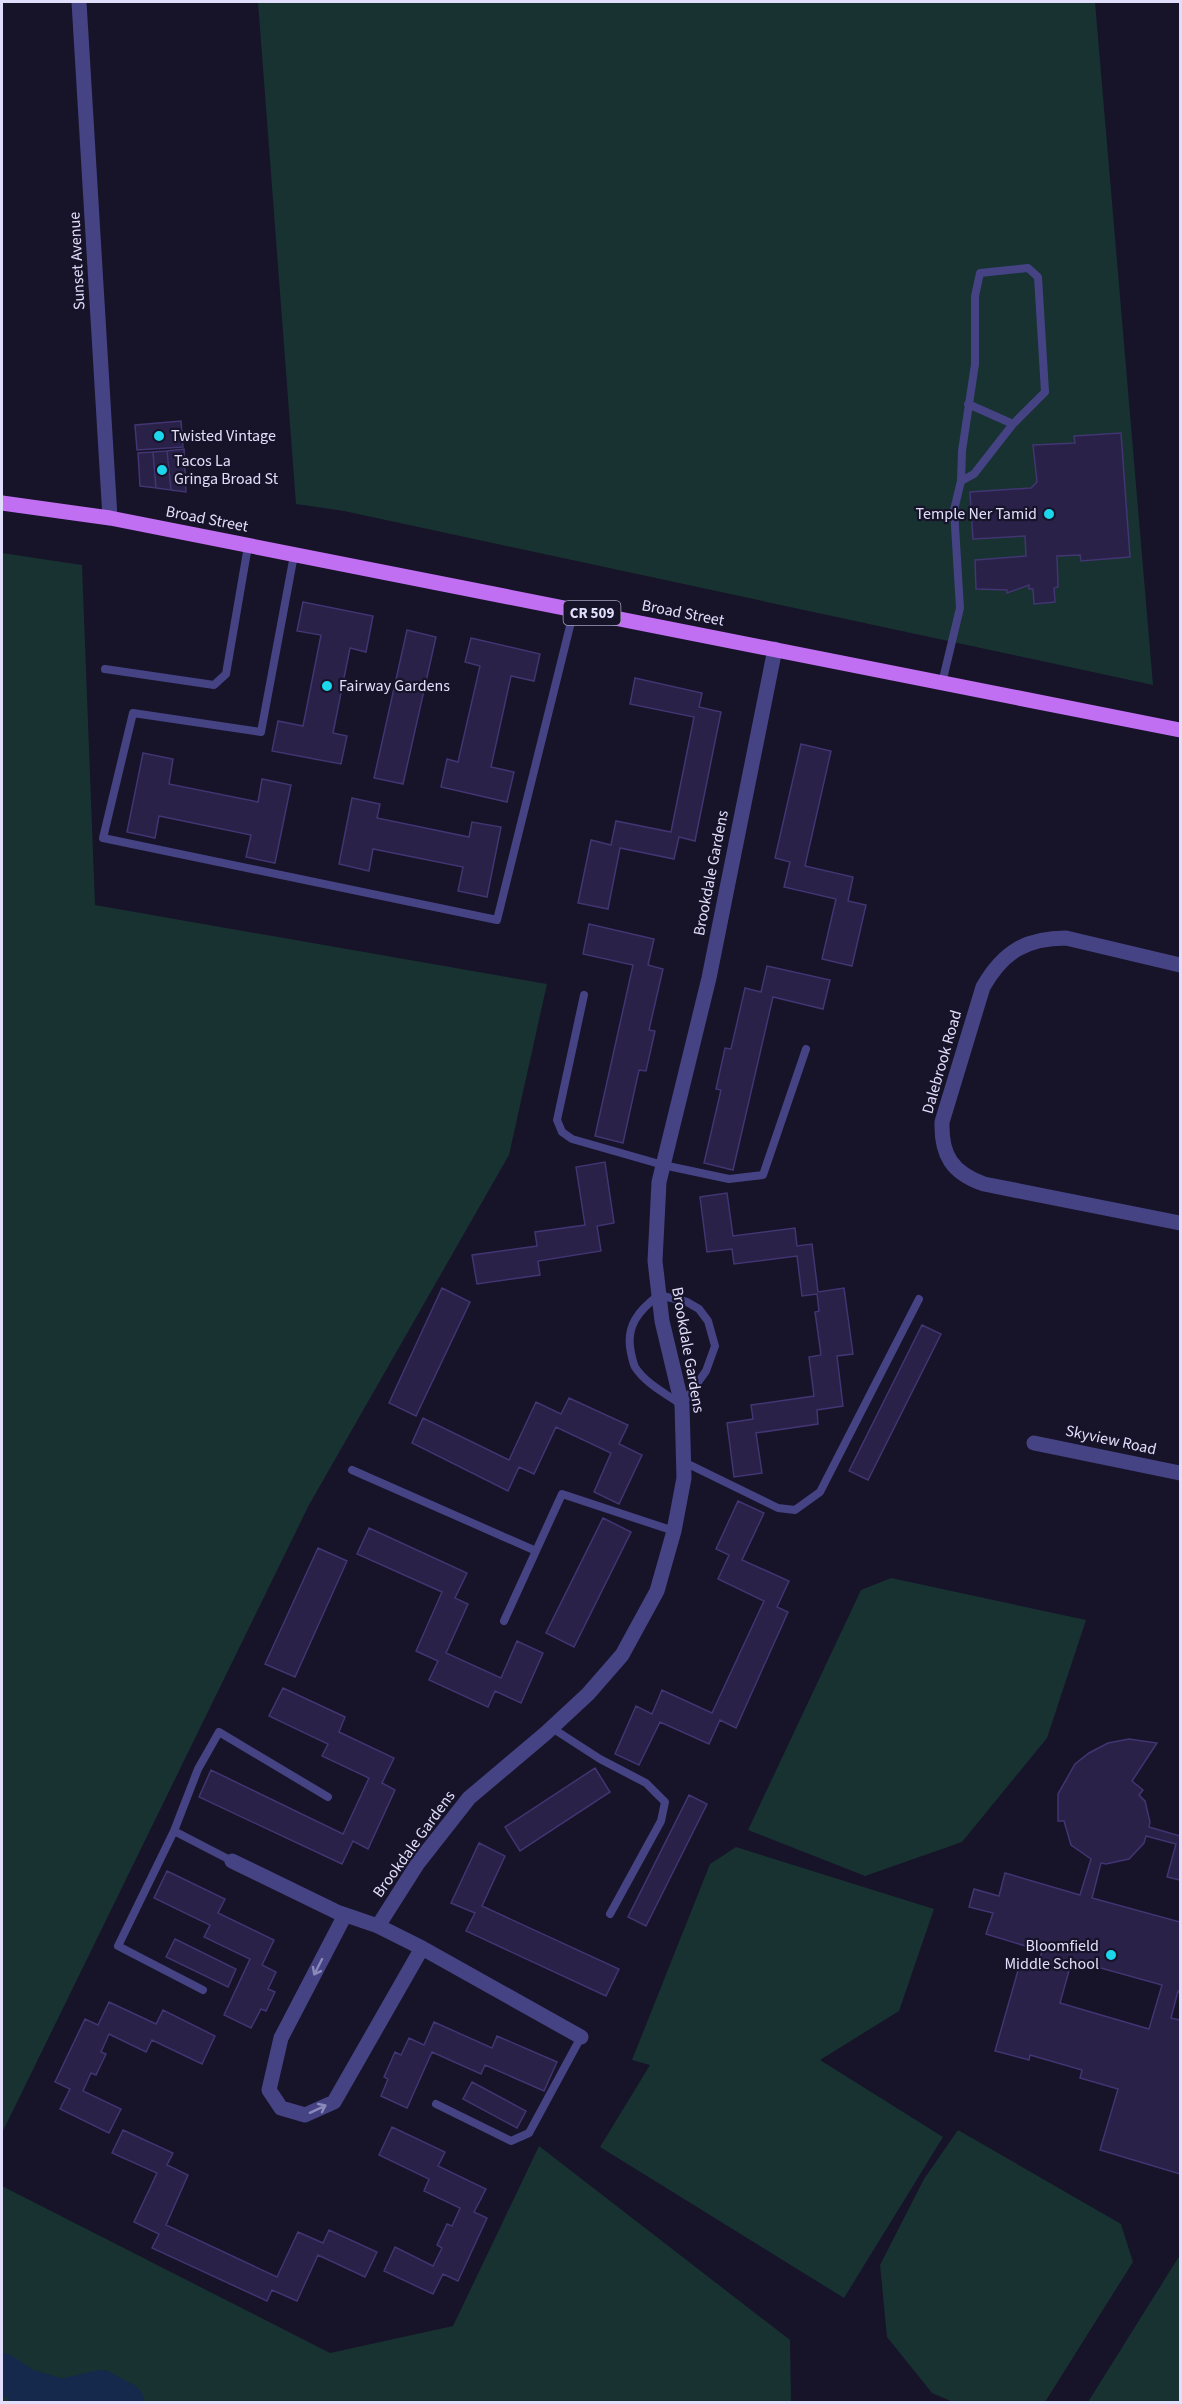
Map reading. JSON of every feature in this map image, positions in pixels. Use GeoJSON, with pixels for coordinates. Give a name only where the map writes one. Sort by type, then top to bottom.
{"type":"FeatureCollection","features":[{"type":"Feature","properties":{"kind":"main road","name":"Broad Street"},"geometry":{"type":"LineString","coordinates":[[2,503],[110,518],[1180,730]]}},
{"type":"Feature","properties":{"kind":"street","name":"Sunset Avenue"},"geometry":{"type":"LineString","coordinates":[[79,2],[110,518]]}},
{"type":"Feature","properties":{"kind":"street","name":"Brookdale Gardens"},"geometry":{"type":"LineString","coordinates":[[378,1926],[418,1863],[469,1798],[552,1728],[588,1694],[622,1655],[657,1591],[674,1531],[684,1478],[682,1405],[662,1321],[655,1261],[659,1182],[709,978],[775,649]]}},
{"type":"Feature","properties":{"kind":"street","name":"Dalebrook Road"},"geometry":{"type":"LineString","coordinates":[[1180,965],[1066,938],[1032,942],[1016,949],[997,966],[982,987],[942,1122],[941,1138],[946,1155],[955,1168],[968,1178],[984,1184],[1180,1222]]}},
{"type":"Feature","properties":{"kind":"street","name":"Skyview Road"},"geometry":{"type":"LineString","coordinates":[[1034,1443],[1180,1473]]}},
{"type":"Feature","properties":{"kind":"street"},"geometry":{"type":"LineString","coordinates":[[232,1861],[345,1915],[378,1926],[422,1948],[581,2037]]}},
{"type":"Feature","properties":{"kind":"street"},"geometry":{"type":"LineString","coordinates":[[345,1915],[281,2038],[269,2090],[281,2108],[305,2115],[334,2102],[422,1948]]}},
{"type":"Feature","properties":{"kind":"lane"},"geometry":{"type":"LineString","coordinates":[[942,683],[960,608],[954,510],[961,481],[960,472],[968,404],[975,364],[975,296],[980,273],[1028,267],[1038,277],[1046,392],[1013,424],[974,474],[961,481]]}},
{"type":"Feature","properties":{"kind":"lane"},"geometry":{"type":"LineString","coordinates":[[968,404],[1013,424]]}},
{"type":"Feature","properties":{"kind":"lane"},"geometry":{"type":"LineString","coordinates":[[105,669],[214,685],[226,674],[248,546]]}},
{"type":"Feature","properties":{"kind":"lane"},"geometry":{"type":"LineString","coordinates":[[294,555],[261,732],[133,713],[103,838],[496,920],[574,610]]}},
{"type":"Feature","properties":{"kind":"lane"},"geometry":{"type":"LineString","coordinates":[[584,995],[557,1120],[562,1132],[572,1139],[663,1165],[729,1179],[763,1175],[806,1049]]}},
{"type":"Feature","properties":{"kind":"lane"},"geometry":{"type":"LineString","coordinates":[[659,1295],[687,1302],[699,1309],[708,1321],[715,1346],[706,1371],[682,1405],[645,1378],[634,1366],[630,1347],[630,1327],[643,1307],[659,1295]]}},
{"type":"Feature","properties":{"kind":"lane"},"geometry":{"type":"LineString","coordinates":[[684,1462],[778,1508],[795,1510],[820,1492],[919,1299]]}},
{"type":"Feature","properties":{"kind":"lane"},"geometry":{"type":"LineString","coordinates":[[352,1470],[536,1551]]}},
{"type":"Feature","properties":{"kind":"lane"},"geometry":{"type":"LineString","coordinates":[[504,1622],[562,1494],[674,1531]]}},
{"type":"Feature","properties":{"kind":"lane"},"geometry":{"type":"LineString","coordinates":[[552,1728],[600,1759],[646,1783],[665,1802],[661,1821],[610,1914]]}},
{"type":"Feature","properties":{"kind":"lane"},"geometry":{"type":"LineString","coordinates":[[203,1990],[118,1946],[174,1831],[198,1769],[219,1732],[328,1797]]}},
{"type":"Feature","properties":{"kind":"lane"},"geometry":{"type":"LineString","coordinates":[[174,1831],[232,1861]]}},
{"type":"Feature","properties":{"kind":"lane"},"geometry":{"type":"LineString","coordinates":[[436,2104],[510,2141],[529,2133],[581,2037]]}},
{"type":"Feature","properties":{"kind":"green space"},"geometry":{"type":"Polygon","coordinates":[[[258,2],[1095,2],[1153,685],[344,511],[296,504],[258,2]]]}},
{"type":"Feature","properties":{"kind":"green space"},"geometry":{"type":"Polygon","coordinates":[[[2,553],[82,565],[95,905],[547,984],[509,1155],[309,1505],[2,2133],[2,553]]]}},
{"type":"Feature","properties":{"kind":"green space"},"geometry":{"type":"Polygon","coordinates":[[[891,1578],[1086,1620],[1047,1738],[962,1842],[865,1876],[748,1830],[861,1590],[891,1578]]]}},
{"type":"Feature","properties":{"kind":"green space"},"geometry":{"type":"Polygon","coordinates":[[[736,1847],[934,1909],[899,2011],[820,2060],[943,2137],[844,2298],[600,2147],[650,2065],[632,2060],[710,1864],[736,1847]]]}},
{"type":"Feature","properties":{"kind":"green space"},"geometry":{"type":"Polygon","coordinates":[[[958,2130],[1121,2224],[1133,2262],[1045,2402],[953,2402],[932,2393],[887,2337],[880,2265],[924,2179],[958,2130]]]}},
{"type":"Feature","properties":{"kind":"green space"},"geometry":{"type":"Polygon","coordinates":[[[539,2146],[790,2340],[791,2402],[2,2402],[2,2186],[330,2353],[453,2326],[539,2146]]]}},
{"type":"Feature","properties":{"kind":"green space"},"geometry":{"type":"Polygon","coordinates":[[[1180,2257],[1180,2402],[1088,2402],[1178,2258],[1180,2257]]]}},
{"type":"Feature","properties":{"kind":"building","name":"Twisted Vintage"},"geometry":{"type":"Polygon","coordinates":[[[181,421],[183,447],[137,450],[135,425],[181,421]]]}},
{"type":"Feature","properties":{"kind":"building","name":"Temple Ner Tamid"},"geometry":{"type":"Polygon","coordinates":[[[1121,433],[1130,557],[1081,561],[1080,555],[1057,556],[1058,587],[1054,588],[1055,602],[1034,604],[1033,589],[1029,589],[1029,585],[1007,593],[1007,590],[976,589],[975,560],[1026,556],[1025,536],[973,539],[970,492],[1031,488],[1037,482],[1033,445],[1075,443],[1074,436],[1121,433]]]}},
{"type":"Feature","properties":{"kind":"building"},"geometry":{"type":"Polygon","coordinates":[[[184,449],[186,492],[171,490],[167,451],[184,449]]]}},
{"type":"Feature","properties":{"kind":"building","name":"Tacos La Gringa Broad St"},"geometry":{"type":"Polygon","coordinates":[[[167,451],[171,490],[156,488],[153,452],[167,451]]]}},
{"type":"Feature","properties":{"kind":"building"},"geometry":{"type":"Polygon","coordinates":[[[153,452],[156,488],[140,486],[138,453],[153,452]]]}},
{"type":"Feature","properties":{"kind":"building","name":"Fairway Gardens"},"geometry":{"type":"Polygon","coordinates":[[[303,602],[373,616],[366,652],[350,648],[333,733],[347,736],[341,764],[272,751],[278,721],[303,726],[321,635],[297,631],[303,602]]]}},
{"type":"Feature","properties":{"kind":"building"},"geometry":{"type":"Polygon","coordinates":[[[407,630],[436,637],[403,784],[374,778],[407,630]]]}},
{"type":"Feature","properties":{"kind":"building"},"geometry":{"type":"Polygon","coordinates":[[[471,638],[540,654],[534,681],[511,676],[491,767],[514,772],[507,802],[441,787],[447,759],[458,762],[480,666],[465,662],[471,638]]]}},
{"type":"Feature","properties":{"kind":"building"},"geometry":{"type":"Polygon","coordinates":[[[635,678],[702,693],[699,707],[721,712],[695,841],[679,837],[674,859],[620,848],[608,909],[578,903],[591,840],[611,845],[616,821],[671,832],[694,717],[630,704],[635,678]]]}},
{"type":"Feature","properties":{"kind":"building"},"geometry":{"type":"Polygon","coordinates":[[[801,744],[831,751],[805,866],[853,877],[848,901],[866,905],[852,966],[822,959],[836,899],[784,887],[790,862],[775,858],[801,744]]]}},
{"type":"Feature","properties":{"kind":"building"},"geometry":{"type":"Polygon","coordinates":[[[143,753],[173,759],[169,784],[258,802],[262,779],[291,785],[275,863],[246,857],[251,835],[159,816],[155,838],[127,832],[143,753]]]}},
{"type":"Feature","properties":{"kind":"building"},"geometry":{"type":"Polygon","coordinates":[[[352,798],[380,804],[377,818],[469,837],[472,822],[501,827],[487,897],[458,891],[463,867],[373,849],[369,871],[339,864],[352,798]]]}},
{"type":"Feature","properties":{"kind":"building"},"geometry":{"type":"Polygon","coordinates":[[[589,924],[654,939],[648,965],[663,969],[649,1030],[655,1031],[646,1071],[639,1070],[623,1143],[595,1136],[633,965],[583,954],[589,924]]]}},
{"type":"Feature","properties":{"kind":"building"},"geometry":{"type":"Polygon","coordinates":[[[767,966],[830,980],[823,1009],[773,997],[733,1170],[704,1163],[721,1090],[716,1089],[725,1048],[731,1049],[745,988],[761,992],[767,966]]]}},
{"type":"Feature","properties":{"kind":"building"},"geometry":{"type":"Polygon","coordinates":[[[605,1162],[614,1223],[597,1226],[601,1251],[538,1261],[540,1275],[477,1284],[472,1255],[537,1246],[535,1232],[585,1225],[576,1167],[605,1162]]]}},
{"type":"Feature","properties":{"kind":"building"},"geometry":{"type":"Polygon","coordinates":[[[727,1193],[733,1236],[795,1228],[797,1246],[812,1244],[818,1292],[844,1288],[853,1354],[837,1356],[843,1406],[817,1410],[818,1424],[756,1433],[762,1473],[734,1477],[727,1423],[753,1419],[751,1405],[814,1396],[809,1357],[821,1355],[815,1312],[819,1311],[817,1294],[802,1296],[797,1256],[734,1264],[732,1249],[707,1252],[700,1197],[727,1193]]]}},
{"type":"Feature","properties":{"kind":"building"},"geometry":{"type":"Polygon","coordinates":[[[442,1288],[470,1302],[416,1416],[389,1403],[442,1288]]]}},
{"type":"Feature","properties":{"kind":"building"},"geometry":{"type":"Polygon","coordinates":[[[922,1325],[941,1334],[868,1480],[849,1471],[922,1325]]]}},
{"type":"Feature","properties":{"kind":"building"},"geometry":{"type":"Polygon","coordinates":[[[569,1398],[628,1425],[619,1444],[642,1455],[619,1504],[594,1492],[611,1453],[556,1427],[534,1474],[519,1467],[508,1491],[412,1443],[423,1418],[509,1460],[536,1402],[561,1414],[569,1398]]]}},
{"type":"Feature","properties":{"kind":"building"},"geometry":{"type":"Polygon","coordinates":[[[738,1501],[764,1513],[742,1560],[789,1581],[777,1607],[788,1612],[736,1728],[720,1720],[709,1744],[660,1722],[639,1765],[615,1754],[636,1706],[652,1714],[662,1690],[712,1713],[764,1601],[718,1579],[729,1555],[716,1549],[738,1501]]]}},
{"type":"Feature","properties":{"kind":"building"},"geometry":{"type":"Polygon","coordinates":[[[603,1518],[631,1532],[574,1647],[546,1633],[603,1518]]]}},
{"type":"Feature","properties":{"kind":"building"},"geometry":{"type":"Polygon","coordinates":[[[369,1528],[467,1573],[455,1598],[468,1604],[446,1653],[501,1678],[517,1641],[543,1653],[521,1703],[495,1691],[488,1707],[429,1680],[438,1661],[416,1651],[442,1592],[357,1554],[369,1528]]]}},
{"type":"Feature","properties":{"kind":"building"},"geometry":{"type":"Polygon","coordinates":[[[318,1548],[347,1561],[295,1677],[265,1664],[318,1548]]]}},
{"type":"Feature","properties":{"kind":"building"},"geometry":{"type":"Polygon","coordinates":[[[283,1688],[345,1717],[339,1732],[394,1758],[382,1783],[395,1790],[368,1849],[353,1841],[342,1864],[199,1797],[211,1770],[343,1834],[369,1778],[322,1756],[328,1744],[269,1716],[283,1688]]]}},
{"type":"Feature","properties":{"kind":"building","name":"Bloomfield Middle School"},"geometry":{"type":"Polygon","coordinates":[[[1129,1739],[1157,1743],[1132,1781],[1143,1790],[1139,1795],[1145,1801],[1149,1827],[1180,1836],[1180,1880],[1167,1877],[1176,1844],[1146,1836],[1144,1843],[1129,1859],[1101,1863],[1092,1898],[1180,1922],[1180,1992],[1178,1991],[1171,2018],[1180,2020],[1180,2174],[1100,2150],[1118,2089],[1080,2078],[1082,2070],[1030,2055],[1029,2060],[995,2051],[1019,1967],[1037,1971],[1042,1951],[986,1934],[993,1913],[969,1907],[974,1889],[999,1896],[1005,1873],[1080,1895],[1091,1859],[1071,1845],[1064,1821],[1058,1821],[1058,1794],[1075,1764],[1108,1743],[1129,1739]],[[1072,1960],[1060,2003],[1149,2029],[1162,1985],[1072,1960]]]}},
{"type":"Feature","properties":{"kind":"building"},"geometry":{"type":"Polygon","coordinates":[[[595,1768],[610,1792],[520,1851],[505,1827],[595,1768]]]}},
{"type":"Feature","properties":{"kind":"building"},"geometry":{"type":"Polygon","coordinates":[[[689,1795],[707,1804],[646,1926],[628,1917],[689,1795]]]}},
{"type":"Feature","properties":{"kind":"building"},"geometry":{"type":"Polygon","coordinates":[[[479,1843],[505,1856],[482,1906],[619,1969],[606,1996],[466,1931],[475,1913],[451,1903],[479,1843]]]}},
{"type":"Feature","properties":{"kind":"building"},"geometry":{"type":"Polygon","coordinates":[[[167,1871],[225,1899],[218,1913],[274,1940],[262,1965],[276,1972],[268,1989],[275,1992],[266,2011],[261,2009],[251,2028],[224,2015],[250,1959],[204,1937],[210,1925],[154,1898],[167,1871]]]}},
{"type":"Feature","properties":{"kind":"building"},"geometry":{"type":"Polygon","coordinates":[[[175,1939],[236,1969],[228,1987],[166,1957],[175,1939]]]}},
{"type":"Feature","properties":{"kind":"building"},"geometry":{"type":"Polygon","coordinates":[[[109,2002],[156,2024],[163,2010],[215,2036],[202,2064],[152,2040],[146,2052],[109,2034],[101,2052],[106,2054],[96,2075],[91,2073],[83,2091],[121,2109],[109,2133],[60,2109],[70,2089],[55,2082],[85,2019],[98,2025],[109,2002]]]}},
{"type":"Feature","properties":{"kind":"building"},"geometry":{"type":"Polygon","coordinates":[[[434,2022],[492,2048],[497,2036],[557,2062],[544,2091],[485,2065],[481,2074],[432,2052],[407,2108],[381,2096],[388,2079],[384,2077],[395,2052],[401,2055],[409,2038],[424,2045],[434,2022]]]}},
{"type":"Feature","properties":{"kind":"building"},"geometry":{"type":"Polygon","coordinates":[[[472,2082],[526,2111],[517,2128],[463,2099],[472,2082]]]}},
{"type":"Feature","properties":{"kind":"building"},"geometry":{"type":"Polygon","coordinates":[[[392,2127],[445,2152],[438,2166],[486,2189],[474,2212],[487,2218],[458,2281],[443,2274],[433,2294],[384,2271],[395,2247],[433,2266],[442,2248],[437,2245],[447,2224],[452,2226],[460,2208],[424,2191],[429,2179],[379,2155],[392,2127]]]}},
{"type":"Feature","properties":{"kind":"building"},"geometry":{"type":"Polygon","coordinates":[[[123,2130],[173,2153],[167,2165],[188,2175],[166,2225],[277,2277],[298,2232],[323,2243],[329,2230],[377,2252],[365,2277],[318,2255],[297,2301],[272,2290],[267,2301],[152,2248],[159,2234],[134,2222],[157,2173],[112,2153],[123,2130]]]}},
{"type":"Feature","properties":{"kind":"waterway"},"geometry":{"type":"LineString","coordinates":[[2,2372],[24,2387],[61,2398],[101,2389],[125,2402]]}},
{"type":"Feature","properties":{"kind":"place","name":"Twisted Vintage"},"geometry":{"type":"Point","coordinates":[159,436]}},
{"type":"Feature","properties":{"kind":"place","name":"Tacos La Gringa Broad St"},"geometry":{"type":"Point","coordinates":[162,470]}},
{"type":"Feature","properties":{"kind":"place","name":"Temple Ner Tamid"},"geometry":{"type":"Point","coordinates":[1049,514]}},
{"type":"Feature","properties":{"kind":"place","name":"Fairway Gardens"},"geometry":{"type":"Point","coordinates":[327,686]}},
{"type":"Feature","properties":{"kind":"place","name":"Bloomfield Middle School"},"geometry":{"type":"Point","coordinates":[1111,1955]}}]}
